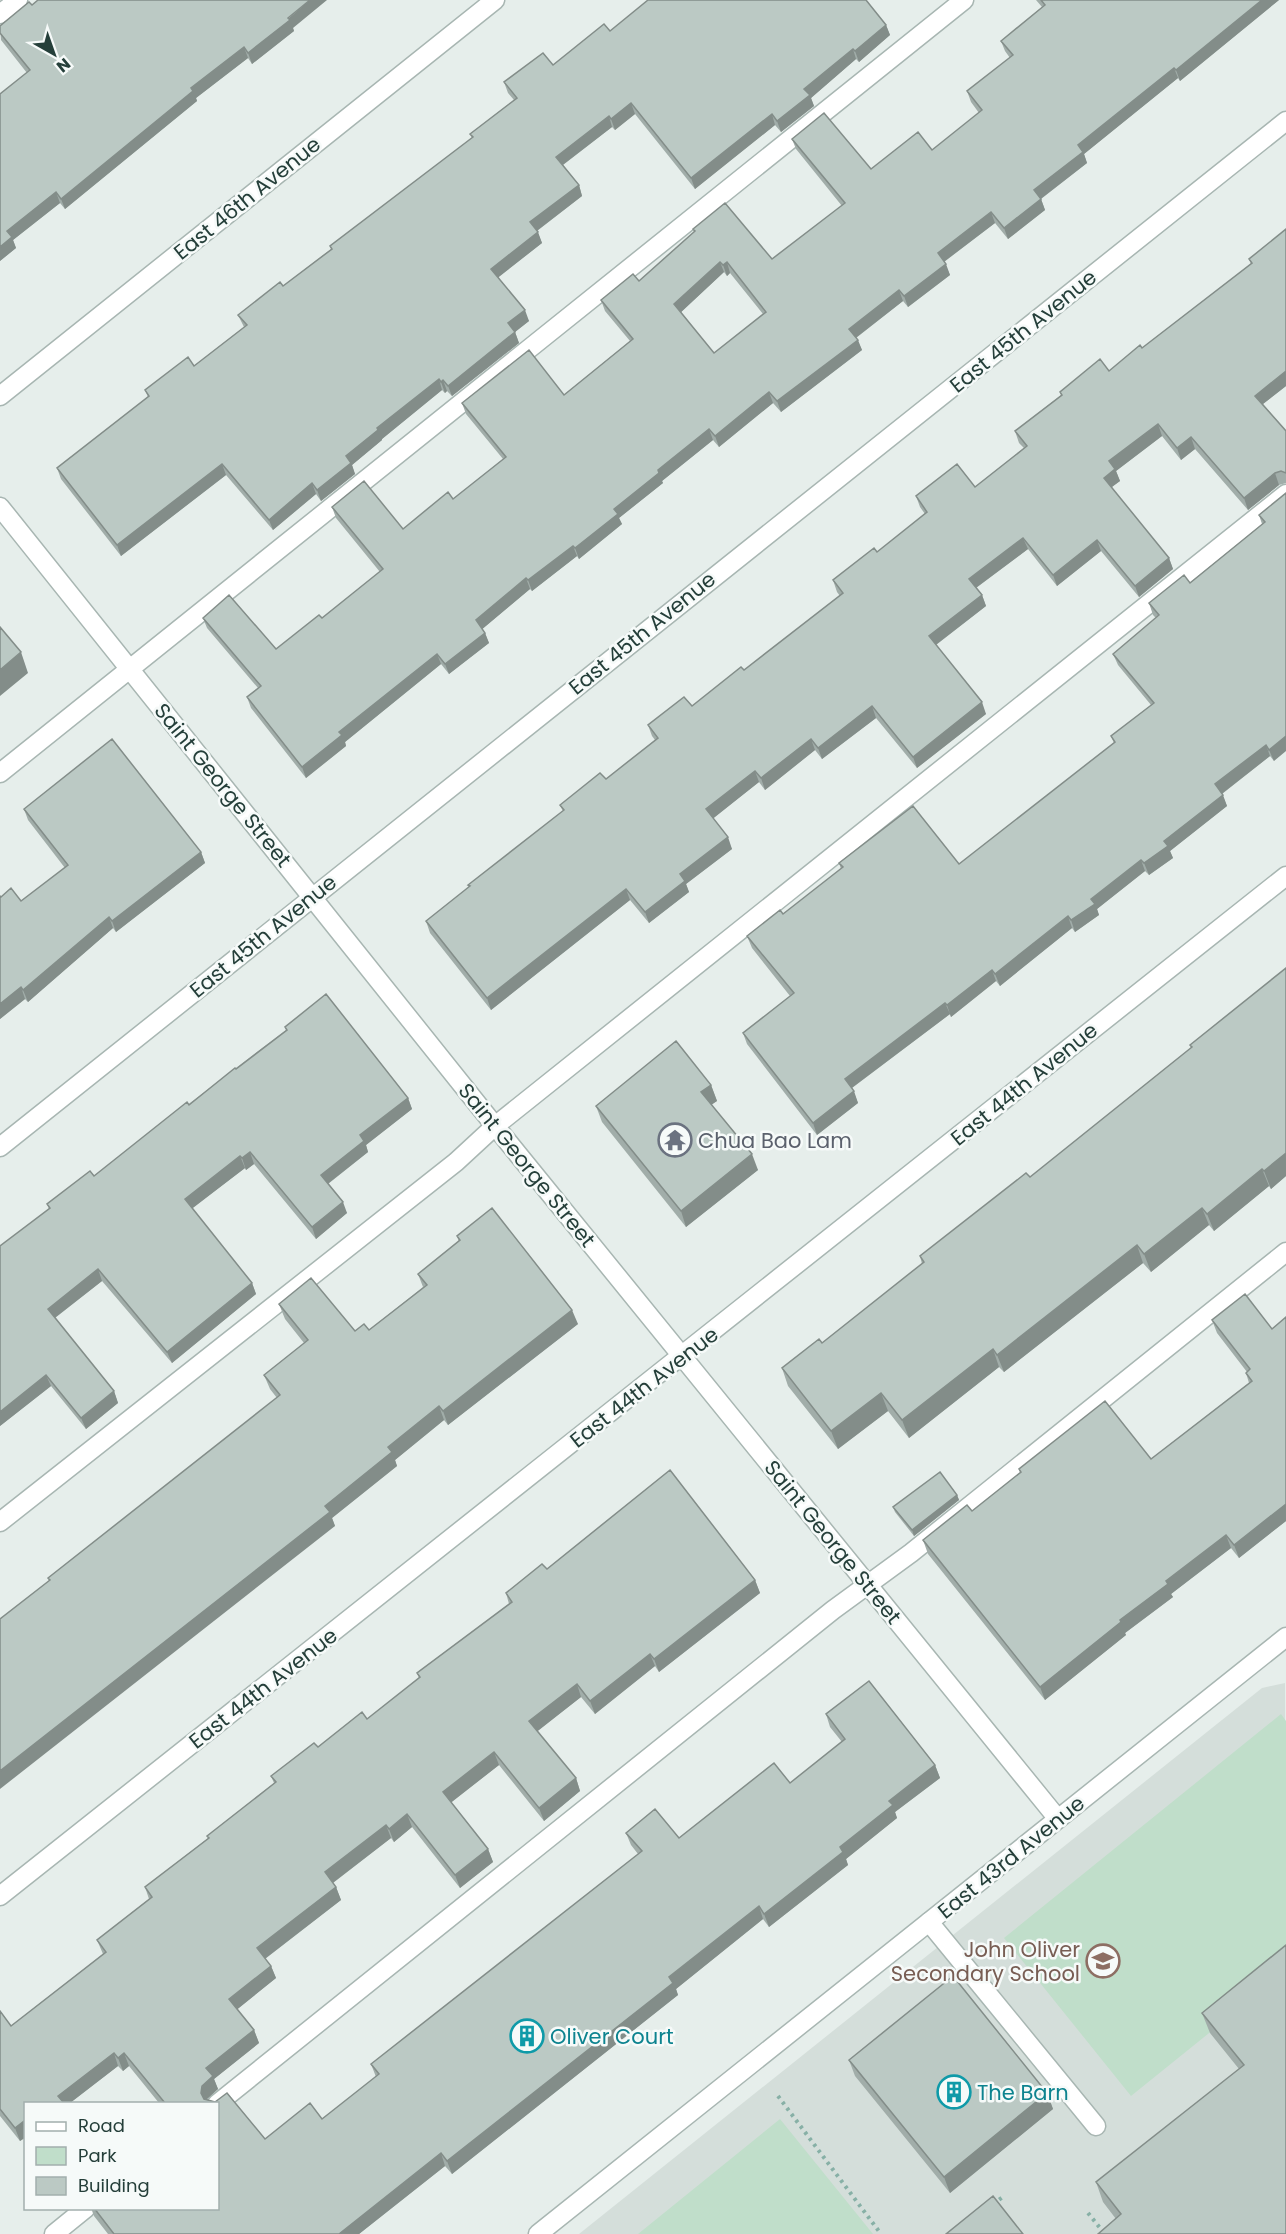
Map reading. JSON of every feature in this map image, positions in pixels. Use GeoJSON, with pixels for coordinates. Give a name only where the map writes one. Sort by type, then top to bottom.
{"type":"FeatureCollection","features":[{"type":"Feature","properties":{"kind":"street"},"geometry":{"type":"LineString","coordinates":[[0,14],[18,0]]}},
{"type":"Feature","properties":{"kind":"street","name":"East 46th Avenue"},"geometry":{"type":"LineString","coordinates":[[0,396],[495,0]]}},
{"type":"Feature","properties":{"kind":"street"},"geometry":{"type":"LineString","coordinates":[[0,773],[964,0]]}},
{"type":"Feature","properties":{"kind":"street","name":"East 45th Avenue"},"geometry":{"type":"LineString","coordinates":[[0,1147],[1286,121]]}},
{"type":"Feature","properties":{"kind":"street"},"geometry":{"type":"LineString","coordinates":[[0,1522],[456,1162],[495,1126],[1286,494]]}},
{"type":"Feature","properties":{"kind":"street","name":"Saint George Street"},"geometry":{"type":"LineString","coordinates":[[0,507],[495,1126],[1058,1819]]}},
{"type":"Feature","properties":{"kind":"street","name":"East 44th Avenue"},"geometry":{"type":"LineString","coordinates":[[0,1896],[1286,876]]}},
{"type":"Feature","properties":{"kind":"street"},"geometry":{"type":"LineString","coordinates":[[218,2102],[833,1610],[911,1552],[1286,1252]]}},
{"type":"Feature","properties":{"kind":"street","name":"East 43rd Avenue"},"geometry":{"type":"LineString","coordinates":[[538,2234],[1286,1637]]}},
{"type":"Feature","properties":{"kind":"street"},"geometry":{"type":"LineString","coordinates":[[929,1922],[1096,2126]]}},
{"type":"Feature","properties":{"kind":"street"},"geometry":{"type":"LineString","coordinates":[[54,2234],[84,2210]]}},
{"type":"Feature","properties":{"kind":"path"},"geometry":{"type":"LineString","coordinates":[[778,2096],[881,2234]]}},
{"type":"Feature","properties":{"kind":"path"},"geometry":{"type":"LineString","coordinates":[[987,2209],[1003,2197]]}},
{"type":"Feature","properties":{"kind":"path"},"geometry":{"type":"LineString","coordinates":[[1088,2213],[1105,2234]]}},
{"type":"Feature","properties":{"kind":"shaded area","name":"John Oliver Secondary School"},"geometry":{"type":"Polygon","coordinates":[[[1285,1683],[1286,2234],[579,2234],[1262,1688],[1285,1683]]]}},
{"type":"Feature","properties":{"kind":"green space"},"geometry":{"type":"Polygon","coordinates":[[[1281,1714],[1286,1721],[1286,1971],[1131,2096],[1004,1938],[1281,1714]]]}},
{"type":"Feature","properties":{"kind":"green space"},"geometry":{"type":"Polygon","coordinates":[[[780,2119],[873,2234],[638,2234],[780,2119]]]}},
{"type":"Feature","properties":{"kind":"building"},"geometry":{"type":"Polygon","coordinates":[[[38,0],[310,0],[288,18],[290,20],[248,53],[244,47],[191,88],[193,91],[61,199],[56,192],[7,231],[12,237],[0,247],[0,94],[30,70],[0,33],[0,26],[29,2],[32,5],[38,0]]]}},
{"type":"Feature","properties":{"kind":"building"},"geometry":{"type":"Polygon","coordinates":[[[648,0],[866,0],[886,25],[804,89],[810,95],[777,121],[772,114],[691,178],[631,103],[611,119],[609,116],[556,157],[579,185],[530,222],[538,232],[491,269],[525,310],[508,323],[515,332],[448,386],[439,379],[346,456],[351,463],[317,490],[312,483],[269,520],[222,464],[117,545],[57,468],[149,396],[145,390],[188,357],[194,366],[247,325],[238,315],[280,282],[283,286],[332,249],[330,246],[473,137],[470,134],[517,98],[504,82],[543,53],[553,65],[604,24],[610,31],[648,0]]]}},
{"type":"Feature","properties":{"kind":"building"},"geometry":{"type":"Polygon","coordinates":[[[1041,0],[1262,0],[1078,145],[1083,152],[1034,190],[1041,199],[1004,228],[991,212],[938,253],[946,264],[904,296],[899,290],[849,329],[858,340],[777,401],[769,392],[715,436],[709,429],[614,509],[618,514],[575,548],[573,546],[528,580],[526,578],[476,620],[485,633],[445,664],[437,654],[339,732],[342,735],[302,767],[247,697],[261,686],[203,618],[229,595],[276,649],[319,615],[322,618],[383,569],[332,507],[364,481],[403,529],[448,492],[453,499],[506,457],[462,403],[529,350],[564,395],[633,339],[601,300],[633,274],[639,281],[695,231],[693,229],[725,203],[772,259],[845,203],[792,139],[824,113],[871,169],[918,132],[932,150],[982,110],[967,91],[1013,55],[1001,41],[1045,5],[1041,0]],[[720,262],[674,304],[714,353],[766,312],[727,262],[723,265],[720,262]]]}},
{"type":"Feature","properties":{"kind":"building"},"geometry":{"type":"Polygon","coordinates":[[[1286,229],[1286,371],[1255,396],[1286,431],[1286,473],[1281,471],[1275,473],[1244,498],[1191,437],[1177,448],[1158,424],[1109,461],[1115,469],[1104,478],[1169,558],[1135,586],[1097,540],[1053,575],[1023,538],[969,579],[982,595],[929,636],[982,702],[913,757],[872,706],[818,748],[811,739],[761,778],[755,771],[706,809],[728,837],[680,874],[685,881],[645,912],[626,889],[487,998],[426,921],[564,810],[560,805],[600,773],[606,779],[658,738],[648,725],[684,697],[692,706],[741,667],[744,670],[843,593],[833,580],[874,548],[877,552],[927,512],[916,496],[957,464],[975,487],[1027,446],[1015,431],[1062,395],[1060,392],[1100,359],[1109,371],[1140,345],[1142,348],[1252,263],[1249,259],[1286,229]]]}},
{"type":"Feature","properties":{"kind":"building"},"geometry":{"type":"Polygon","coordinates":[[[1286,493],[1286,736],[1269,750],[1266,745],[1215,784],[1223,795],[1164,841],[1168,846],[1144,863],[1141,860],[1091,899],[1095,904],[1071,920],[1068,916],[995,974],[992,970],[845,1079],[854,1091],[813,1123],[743,1033],[794,993],[747,936],[780,910],[783,914],[843,867],[839,863],[913,806],[959,864],[1115,742],[1111,736],[1154,703],[1113,654],[1159,615],[1149,603],[1184,575],[1190,583],[1265,522],[1259,515],[1286,493]]]}},
{"type":"Feature","properties":{"kind":"building"},"geometry":{"type":"Polygon","coordinates":[[[0,627],[21,652],[0,670],[0,627]]]}},
{"type":"Feature","properties":{"kind":"building"},"geometry":{"type":"Polygon","coordinates":[[[112,739],[201,852],[112,921],[109,917],[23,990],[21,987],[0,1004],[0,896],[11,888],[21,901],[68,865],[24,809],[112,739]]]}},
{"type":"Feature","properties":{"kind":"building"},"geometry":{"type":"Polygon","coordinates":[[[1286,968],[1286,1153],[1264,1171],[1262,1169],[1207,1214],[1202,1208],[1144,1254],[1137,1245],[997,1355],[993,1349],[902,1420],[881,1393],[831,1431],[782,1368],[819,1339],[822,1343],[924,1262],[920,1256],[1026,1173],[1030,1177],[1286,968]]]}},
{"type":"Feature","properties":{"kind":"building"},"geometry":{"type":"Polygon","coordinates":[[[326,994],[408,1098],[360,1135],[364,1141],[321,1175],[343,1202],[312,1227],[250,1152],[242,1158],[240,1156],[185,1199],[252,1283],[167,1352],[98,1269],[48,1309],[114,1391],[81,1418],[46,1375],[0,1412],[0,1246],[50,1208],[47,1204],[90,1171],[94,1176],[187,1102],[189,1105],[287,1030],[285,1027],[326,994]]]}},
{"type":"Feature","properties":{"kind":"building","name":"Chua Bao Lam"},"geometry":{"type":"Polygon","coordinates":[[[676,1041],[711,1085],[701,1092],[752,1154],[681,1211],[596,1106],[676,1041]]]}},
{"type":"Feature","properties":{"kind":"building"},"geometry":{"type":"Polygon","coordinates":[[[492,1208],[572,1310],[443,1411],[439,1406],[388,1447],[392,1452],[325,1506],[330,1512],[0,1771],[0,1619],[50,1580],[48,1578],[280,1395],[264,1375],[308,1340],[279,1304],[311,1278],[355,1331],[364,1324],[369,1330],[427,1285],[418,1274],[460,1240],[457,1236],[492,1208]]]}},
{"type":"Feature","properties":{"kind":"building"},"geometry":{"type":"Polygon","coordinates":[[[1245,1294],[1272,1329],[1286,1317],[1286,1504],[1234,1545],[1226,1535],[1166,1581],[1168,1584],[1120,1620],[1121,1622],[1040,1687],[923,1540],[967,1505],[972,1511],[1021,1472],[1019,1469],[1105,1401],[1151,1459],[1252,1381],[1246,1373],[1250,1369],[1212,1320],[1245,1294]]]}},
{"type":"Feature","properties":{"kind":"building"},"geometry":{"type":"Polygon","coordinates":[[[670,1470],[755,1580],[654,1659],[650,1654],[590,1701],[577,1684],[529,1721],[576,1778],[539,1808],[494,1752],[443,1792],[488,1849],[455,1875],[407,1814],[389,1829],[386,1825],[325,1872],[336,1887],[257,1948],[271,1966],[229,1999],[254,2030],[206,2068],[213,2076],[202,2086],[201,2093],[204,2099],[215,2102],[164,2102],[124,2053],[118,2058],[114,2053],[58,2096],[63,2102],[24,2102],[24,2121],[15,2128],[0,2109],[0,2011],[11,2026],[106,1952],[97,1940],[152,1897],[145,1887],[276,1782],[271,1776],[314,1743],[318,1747],[362,1712],[367,1719],[420,1677],[417,1673],[512,1602],[506,1593],[542,1564],[547,1569],[670,1470]]]}},
{"type":"Feature","properties":{"kind":"building"},"geometry":{"type":"Polygon","coordinates":[[[940,1472],[957,1495],[912,1530],[893,1507],[940,1472]]]}},
{"type":"Feature","properties":{"kind":"building"},"geometry":{"type":"Polygon","coordinates":[[[869,1681],[935,1765],[889,1801],[893,1805],[840,1847],[843,1852],[764,1914],[759,1906],[669,1977],[673,1983],[447,2161],[441,2153],[339,2234],[114,2234],[96,2210],[219,2210],[219,2102],[215,2102],[227,2093],[265,2139],[310,2103],[322,2119],[379,2074],[371,2064],[642,1851],[626,1833],[655,1809],[679,1838],[774,1763],[790,1783],[845,1739],[826,1714],[869,1681]]]}},
{"type":"Feature","properties":{"kind":"building"},"geometry":{"type":"Polygon","coordinates":[[[1286,1945],[1286,2234],[1098,2234],[1121,2214],[1096,2182],[1244,2065],[1202,2013],[1286,1945]]]}},
{"type":"Feature","properties":{"kind":"building","name":"The Barn"},"geometry":{"type":"Polygon","coordinates":[[[953,1976],[1047,2093],[944,2177],[849,2060],[953,1976]]]}},
{"type":"Feature","properties":{"kind":"building"},"geometry":{"type":"Polygon","coordinates":[[[993,2196],[1023,2234],[946,2234],[993,2196]]]}},
{"type":"Feature","properties":{"kind":"place","name":"Chua Bao Lam"},"geometry":{"type":"Point","coordinates":[675,1140]}},
{"type":"Feature","properties":{"kind":"place","name":"John Oliver Secondary School"},"geometry":{"type":"Point","coordinates":[1103,1961]}},
{"type":"Feature","properties":{"kind":"place","name":"Oliver Court"},"geometry":{"type":"Point","coordinates":[527,2036]}},
{"type":"Feature","properties":{"kind":"place","name":"The Barn"},"geometry":{"type":"Point","coordinates":[954,2092]}}]}
